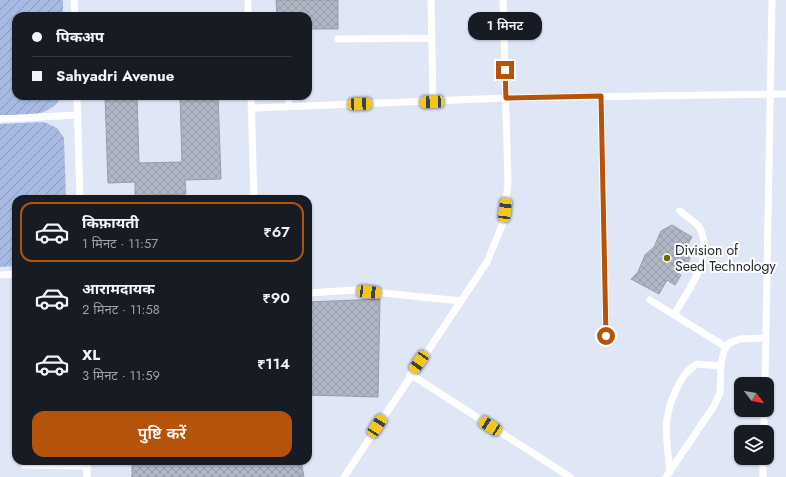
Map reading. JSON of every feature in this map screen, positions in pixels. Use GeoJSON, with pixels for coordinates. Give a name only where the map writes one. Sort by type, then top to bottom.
{"type":"FeatureCollection","features":[{"type":"Feature","properties":{"kind":"lane"},"geometry":{"type":"LineString","coordinates":[[74,0],[75,12]]}},
{"type":"Feature","properties":{"kind":"lane"},"geometry":{"type":"LineString","coordinates":[[248,0],[248,12]]}},
{"type":"Feature","properties":{"kind":"lane"},"geometry":{"type":"LineString","coordinates":[[431,0],[432,102]]}},
{"type":"Feature","properties":{"kind":"lane"},"geometry":{"type":"LineString","coordinates":[[344,477],[410,374],[487,262],[504,223],[508,184],[502,0]]}},
{"type":"Feature","properties":{"kind":"lane"},"geometry":{"type":"LineString","coordinates":[[765,377],[772,0]]}},
{"type":"Feature","properties":{"kind":"lane"},"geometry":{"type":"LineString","coordinates":[[338,39],[432,38]]}},
{"type":"Feature","properties":{"kind":"lane"},"geometry":{"type":"LineString","coordinates":[[251,108],[506,98],[786,94]]}},
{"type":"Feature","properties":{"kind":"lane"},"geometry":{"type":"LineString","coordinates":[[601,96],[606,336]]}},
{"type":"Feature","properties":{"kind":"lane"},"geometry":{"type":"LineString","coordinates":[[77,100],[80,195]]}},
{"type":"Feature","properties":{"kind":"lane"},"geometry":{"type":"LineString","coordinates":[[251,100],[254,195]]}},
{"type":"Feature","properties":{"kind":"lane"},"geometry":{"type":"LineString","coordinates":[[288,100],[288,106]]}},
{"type":"Feature","properties":{"kind":"lane"},"geometry":{"type":"LineString","coordinates":[[0,119],[78,115]]}},
{"type":"Feature","properties":{"kind":"lane"},"geometry":{"type":"LineString","coordinates":[[674,315],[702,264],[703,243],[698,227],[680,211]]}},
{"type":"Feature","properties":{"kind":"lane"},"geometry":{"type":"LineString","coordinates":[[0,275],[12,274]]}},
{"type":"Feature","properties":{"kind":"lane"},"geometry":{"type":"LineString","coordinates":[[312,293],[354,290],[461,301]]}},
{"type":"Feature","properties":{"kind":"lane"},"geometry":{"type":"LineString","coordinates":[[650,300],[726,347]]}},
{"type":"Feature","properties":{"kind":"lane"},"geometry":{"type":"LineString","coordinates":[[668,474],[714,406],[720,393],[721,366],[726,347],[729,343],[740,339],[766,338]]}},
{"type":"Feature","properties":{"kind":"lane"},"geometry":{"type":"LineString","coordinates":[[668,474],[666,427],[668,408],[684,373],[697,364],[721,366]]}},
{"type":"Feature","properties":{"kind":"lane"},"geometry":{"type":"LineString","coordinates":[[410,374],[570,477]]}},
{"type":"Feature","properties":{"kind":"lane"},"geometry":{"type":"LineString","coordinates":[[24,466],[45,465]]}},
{"type":"Feature","properties":{"kind":"lane"},"geometry":{"type":"LineString","coordinates":[[87,465],[87,477]]}},
{"type":"Feature","properties":{"kind":"lane"},"geometry":{"type":"LineString","coordinates":[[763,477],[764,465]]}},
{"type":"Feature","properties":{"kind":"shaded area"},"geometry":{"type":"Polygon","coordinates":[[[0,0],[63,0],[63,12],[12,12],[12,100],[59,100],[50,109],[43,112],[27,115],[0,115],[0,0]]]}},
{"type":"Feature","properties":{"kind":"shaded area"},"geometry":{"type":"Polygon","coordinates":[[[44,122],[57,128],[64,138],[66,195],[12,195],[12,266],[0,267],[0,124],[44,122]]]}},
{"type":"Feature","properties":{"kind":"building"},"geometry":{"type":"Polygon","coordinates":[[[276,0],[338,0],[338,29],[312,29],[312,12],[277,12],[276,0]]]}},
{"type":"Feature","properties":{"kind":"building"},"geometry":{"type":"Polygon","coordinates":[[[105,100],[137,100],[139,163],[182,162],[180,100],[218,100],[221,179],[185,180],[186,194],[160,195],[135,195],[135,182],[108,183],[105,100]]]}},
{"type":"Feature","properties":{"kind":"building","name":"Division of Seed Technology"},"geometry":{"type":"Polygon","coordinates":[[[672,225],[692,237],[686,247],[693,252],[686,266],[679,261],[674,271],[681,275],[675,285],[667,280],[659,294],[631,279],[638,272],[645,255],[654,247],[661,231],[672,225]]]}},
{"type":"Feature","properties":{"kind":"building"},"geometry":{"type":"Polygon","coordinates":[[[380,299],[378,397],[312,395],[312,302],[380,299]]]}},
{"type":"Feature","properties":{"kind":"building"},"geometry":{"type":"Polygon","coordinates":[[[132,465],[302,465],[304,477],[132,477],[132,465]]]}},
{"type":"Feature","properties":{"kind":"place","name":"Division of Seed Technology"},"geometry":{"type":"Point","coordinates":[667,258]}},
{"type":"Feature","properties":{"kind":"route"},"geometry":{"type":"LineString","coordinates":[[505,70],[506,98],[601,96],[606,336]]}}]}
